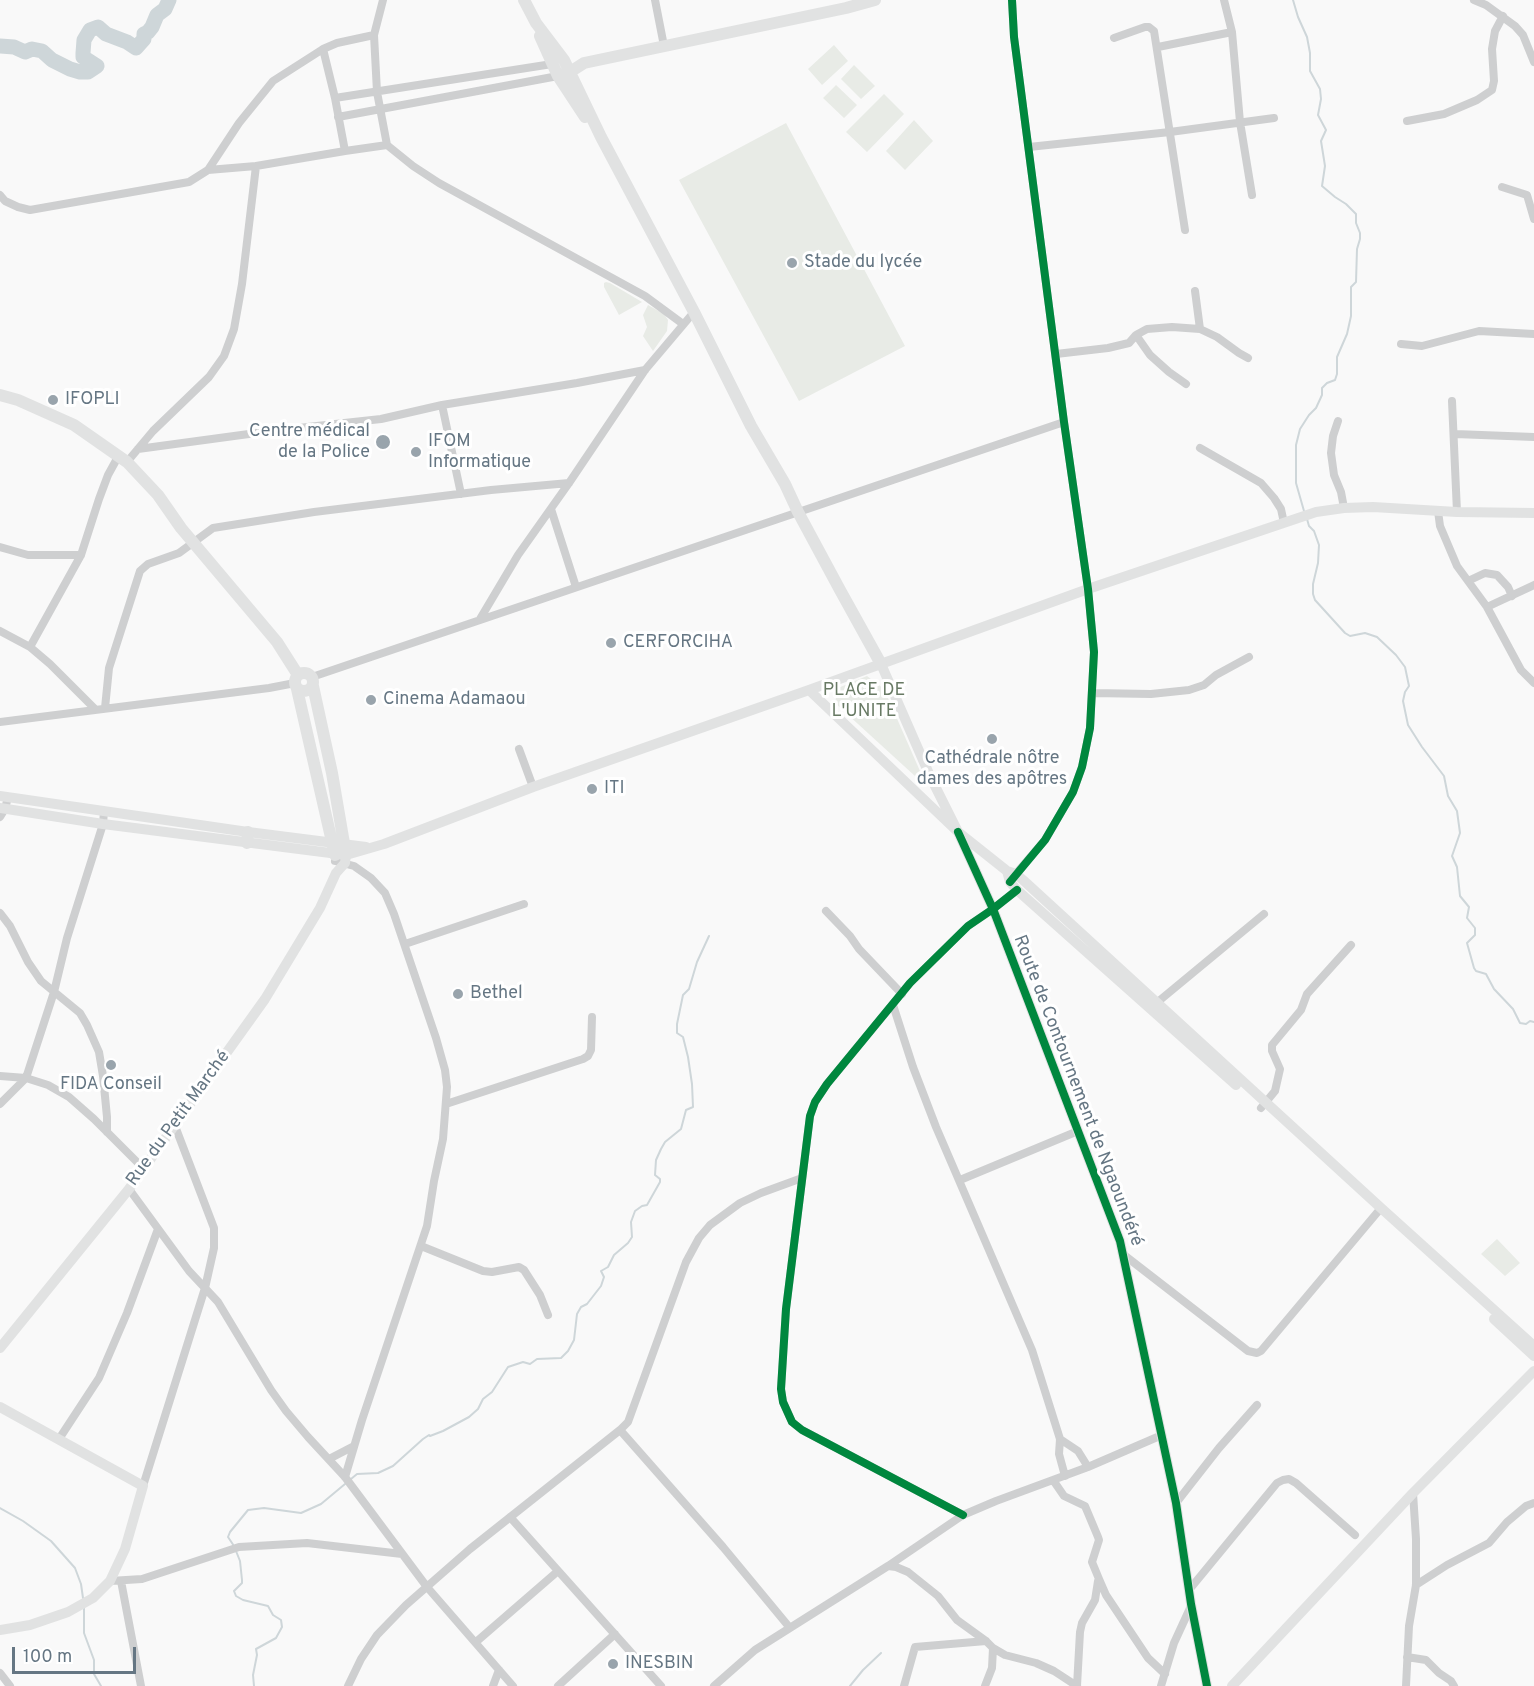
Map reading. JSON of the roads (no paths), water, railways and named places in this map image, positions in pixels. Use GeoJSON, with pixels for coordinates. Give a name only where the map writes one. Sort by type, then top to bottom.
{"type":"FeatureCollection","features":[{"type":"Feature","properties":{"kind":"main road"},"geometry":{"type":"LineString","coordinates":[[524,0],[591,126],[601,137],[752,426],[882,664]]}},
{"type":"Feature","properties":{"kind":"main road"},"geometry":{"type":"LineString","coordinates":[[561,68],[875,0]]}},
{"type":"Feature","properties":{"kind":"main road"},"geometry":{"type":"LineString","coordinates":[[0,395],[18,400],[74,425],[123,458],[158,495],[182,528],[277,642],[297,682],[317,776],[340,853]]}},
{"type":"Feature","properties":{"kind":"main road"},"geometry":{"type":"LineString","coordinates":[[297,682],[307,673],[313,681],[332,773],[340,853]]}},
{"type":"Feature","properties":{"kind":"main road"},"geometry":{"type":"LineString","coordinates":[[297,682],[306,692],[313,681]]}},
{"type":"Feature","properties":{"kind":"main road"},"geometry":{"type":"LineString","coordinates":[[317,776],[332,773]]}},
{"type":"Feature","properties":{"kind":"street"},"geometry":{"type":"LineString","coordinates":[[383,0],[374,35],[377,92],[387,145],[439,183],[645,296],[683,324]]}},
{"type":"Feature","properties":{"kind":"street"},"geometry":{"type":"LineString","coordinates":[[656,0],[664,46]]}},
{"type":"Feature","properties":{"kind":"street"},"geometry":{"type":"LineString","coordinates":[[963,1515],[802,1430],[792,1422],[786,1411],[781,1389],[786,1309],[810,1116],[815,1102],[827,1084],[902,994],[968,926],[993,909],[1012,879],[1044,840],[1073,792],[1082,767],[1090,728],[1094,652],[1088,590],[1014,37],[1012,0]]}},
{"type":"Feature","properties":{"kind":"street"},"geometry":{"type":"LineString","coordinates":[[1224,0],[1232,32],[1240,122],[1252,195]]}},
{"type":"Feature","properties":{"kind":"street"},"geometry":{"type":"LineString","coordinates":[[1474,0],[1487,3],[1523,35],[1534,62]]}},
{"type":"Feature","properties":{"kind":"street"},"geometry":{"type":"LineString","coordinates":[[1407,121],[1444,114],[1477,100],[1492,90],[1494,31],[1503,16]]}},
{"type":"Feature","properties":{"kind":"street"},"geometry":{"type":"LineString","coordinates":[[1114,38],[1149,27],[1154,31],[1185,230]]}},
{"type":"Feature","properties":{"kind":"street"},"geometry":{"type":"LineString","coordinates":[[1158,47],[1232,32]]}},
{"type":"Feature","properties":{"kind":"street"},"geometry":{"type":"LineString","coordinates":[[0,195],[5,201],[30,210],[189,182],[208,170],[239,123],[273,81],[323,49],[337,43],[374,35]]}},
{"type":"Feature","properties":{"kind":"street"},"geometry":{"type":"LineString","coordinates":[[323,49],[345,151]]}},
{"type":"Feature","properties":{"kind":"street"},"geometry":{"type":"LineString","coordinates":[[335,98],[561,68]]}},
{"type":"Feature","properties":{"kind":"street"},"geometry":{"type":"LineString","coordinates":[[338,117],[381,110],[561,68]]}},
{"type":"Feature","properties":{"kind":"street"},"geometry":{"type":"LineString","coordinates":[[1029,147],[1274,118]]}},
{"type":"Feature","properties":{"kind":"street"},"geometry":{"type":"LineString","coordinates":[[208,170],[256,166],[387,145]]}},
{"type":"Feature","properties":{"kind":"street"},"geometry":{"type":"LineString","coordinates":[[30,647],[81,555],[108,475],[123,458],[138,449],[153,431],[209,377],[224,356],[234,329],[242,284],[256,166]]}},
{"type":"Feature","properties":{"kind":"street"},"geometry":{"type":"LineString","coordinates":[[1502,187],[1527,195],[1534,219]]}},
{"type":"Feature","properties":{"kind":"street"},"geometry":{"type":"LineString","coordinates":[[1195,291],[1200,329]]}},
{"type":"Feature","properties":{"kind":"street"},"geometry":{"type":"LineString","coordinates":[[480,619],[518,555],[645,370],[694,312]]}},
{"type":"Feature","properties":{"kind":"street"},"geometry":{"type":"LineString","coordinates":[[1056,354],[1108,348],[1129,343],[1136,335],[1147,329],[1172,327],[1200,329],[1248,358]]}},
{"type":"Feature","properties":{"kind":"street"},"geometry":{"type":"LineString","coordinates":[[1401,344],[1422,346],[1479,331],[1534,334]]}},
{"type":"Feature","properties":{"kind":"street"},"geometry":{"type":"LineString","coordinates":[[1136,335],[1150,356],[1186,384]]}},
{"type":"Feature","properties":{"kind":"street"},"geometry":{"type":"LineString","coordinates":[[138,449],[271,430],[381,419],[442,405],[645,370]]}},
{"type":"Feature","properties":{"kind":"street"},"geometry":{"type":"LineString","coordinates":[[1452,401],[1457,512]]}},
{"type":"Feature","properties":{"kind":"street"},"geometry":{"type":"LineString","coordinates":[[442,405],[461,494]]}},
{"type":"Feature","properties":{"kind":"street"},"geometry":{"type":"LineString","coordinates":[[1338,420],[1331,453],[1334,475],[1344,508]]}},
{"type":"Feature","properties":{"kind":"street"},"geometry":{"type":"LineString","coordinates":[[313,681],[480,619],[1064,422]]}},
{"type":"Feature","properties":{"kind":"street"},"geometry":{"type":"LineString","coordinates":[[1455,434],[1534,437]]}},
{"type":"Feature","properties":{"kind":"street"},"geometry":{"type":"LineString","coordinates":[[1200,448],[1261,483],[1281,510],[1284,523]]}},
{"type":"Feature","properties":{"kind":"street"},"geometry":{"type":"LineString","coordinates":[[105,708],[109,668],[140,571],[148,564],[179,553],[213,528],[314,512],[569,483]]}},
{"type":"Feature","properties":{"kind":"street"},"geometry":{"type":"LineString","coordinates":[[248,837],[103,824],[2,811],[4,797],[104,811],[340,853],[369,848],[533,787],[1088,590],[1316,512],[1373,507],[1457,512],[1534,513]]}},
{"type":"Feature","properties":{"kind":"street"},"geometry":{"type":"LineString","coordinates":[[551,509],[576,587]]}},
{"type":"Feature","properties":{"kind":"street"},"geometry":{"type":"LineString","coordinates":[[1438,511],[1440,526],[1457,566],[1487,607],[1521,670],[1534,683]]}},
{"type":"Feature","properties":{"kind":"street"},"geometry":{"type":"LineString","coordinates":[[0,547],[28,555],[81,555]]}},
{"type":"Feature","properties":{"kind":"street"},"geometry":{"type":"LineString","coordinates":[[1468,580],[1485,573],[1497,575],[1508,587],[1512,596]]}},
{"type":"Feature","properties":{"kind":"street"},"geometry":{"type":"LineString","coordinates":[[1487,607],[1534,585]]}},
{"type":"Feature","properties":{"kind":"street"},"geometry":{"type":"LineString","coordinates":[[0,631],[30,647],[95,709]]}},
{"type":"Feature","properties":{"kind":"street"},"geometry":{"type":"LineString","coordinates":[[1093,693],[1150,694],[1189,690],[1204,685],[1216,675],[1249,657]]}},
{"type":"Feature","properties":{"kind":"street","name":"Route de Contournement de Ngaoundéré"},"geometry":{"type":"LineString","coordinates":[[882,664],[930,776],[993,909],[1120,1241],[1176,1503],[1191,1604],[1207,1686]]}},
{"type":"Feature","properties":{"kind":"street"},"geometry":{"type":"LineString","coordinates":[[0,723],[269,688],[297,682]]}},
{"type":"Feature","properties":{"kind":"street"},"geometry":{"type":"LineString","coordinates":[[810,690],[958,832],[1534,1346]]}},
{"type":"Feature","properties":{"kind":"street"},"geometry":{"type":"LineString","coordinates":[[519,749],[533,787]]}},
{"type":"Feature","properties":{"kind":"street"},"geometry":{"type":"LineString","coordinates":[[0,1104],[26,1078],[54,992],[67,938],[103,824],[104,811]]}},
{"type":"Feature","properties":{"kind":"street"},"geometry":{"type":"LineString","coordinates":[[340,853],[378,885],[394,914],[436,1038],[447,1087],[443,1139],[427,1226],[354,1446],[347,1480]]}},
{"type":"Feature","properties":{"kind":"street","name":"Rue du Petit Marché"},"geometry":{"type":"LineString","coordinates":[[0,1348],[129,1189],[265,999],[320,908],[336,873],[340,853]]}},
{"type":"Feature","properties":{"kind":"street"},"geometry":{"type":"LineString","coordinates":[[405,944],[524,904]]}},
{"type":"Feature","properties":{"kind":"street"},"geometry":{"type":"LineString","coordinates":[[826,911],[902,994]]}},
{"type":"Feature","properties":{"kind":"street"},"geometry":{"type":"LineString","coordinates":[[0,913],[10,926],[28,962],[41,981],[80,1013],[87,1025],[99,1052],[107,1117],[106,1132]]}},
{"type":"Feature","properties":{"kind":"street"},"geometry":{"type":"LineString","coordinates":[[1153,1005],[1264,914]]}},
{"type":"Feature","properties":{"kind":"street"},"geometry":{"type":"LineString","coordinates":[[1263,1105],[1275,1091],[1280,1069],[1272,1051],[1272,1045],[1301,1010],[1307,994],[1351,945]]}},
{"type":"Feature","properties":{"kind":"street"},"geometry":{"type":"LineString","coordinates":[[893,1005],[936,1127],[1032,1350],[1060,1439],[1059,1454],[1065,1476]]}},
{"type":"Feature","properties":{"kind":"street"},"geometry":{"type":"LineString","coordinates":[[446,1104],[583,1059],[591,1050],[592,1017]]}},
{"type":"Feature","properties":{"kind":"street"},"geometry":{"type":"LineString","coordinates":[[0,1076],[26,1078],[48,1085],[69,1097],[144,1169]]}},
{"type":"Feature","properties":{"kind":"street"},"geometry":{"type":"LineString","coordinates":[[141,1686],[116,1581],[205,1288],[214,1248],[214,1228],[175,1126]]}},
{"type":"Feature","properties":{"kind":"street"},"geometry":{"type":"LineString","coordinates":[[960,1180],[1078,1131]]}},
{"type":"Feature","properties":{"kind":"street"},"geometry":{"type":"LineString","coordinates":[[348,1686],[361,1659],[377,1635],[427,1587],[470,1548],[628,1422],[686,1262],[699,1238],[721,1216],[740,1203],[802,1178]]}},
{"type":"Feature","properties":{"kind":"street"},"geometry":{"type":"LineString","coordinates":[[129,1189],[189,1271],[219,1302],[286,1411],[347,1480],[427,1587],[513,1686]]}},
{"type":"Feature","properties":{"kind":"street"},"geometry":{"type":"LineString","coordinates":[[1124,1255],[1248,1351],[1257,1353],[1379,1210]]}},
{"type":"Feature","properties":{"kind":"street"},"geometry":{"type":"LineString","coordinates":[[1379,1210],[1534,1356]]}},
{"type":"Feature","properties":{"kind":"street"},"geometry":{"type":"LineString","coordinates":[[59,1439],[99,1378],[158,1229]]}},
{"type":"Feature","properties":{"kind":"street"},"geometry":{"type":"LineString","coordinates":[[421,1246],[483,1271],[492,1272],[519,1267],[524,1270],[540,1295],[548,1315]]}},
{"type":"Feature","properties":{"kind":"street"},"geometry":{"type":"LineString","coordinates":[[1232,1686],[1413,1493],[1534,1371]]}},
{"type":"Feature","properties":{"kind":"street"},"geometry":{"type":"LineString","coordinates":[[1176,1503],[1257,1405]]}},
{"type":"Feature","properties":{"kind":"street"},"geometry":{"type":"LineString","coordinates":[[0,1407],[143,1486]]}},
{"type":"Feature","properties":{"kind":"street"},"geometry":{"type":"LineString","coordinates":[[620,1430],[723,1547],[790,1628]]}},
{"type":"Feature","properties":{"kind":"street"},"geometry":{"type":"LineString","coordinates":[[714,1686],[755,1650],[888,1566],[963,1515],[1088,1467],[1162,1435]]}},
{"type":"Feature","properties":{"kind":"street"},"geometry":{"type":"LineString","coordinates":[[1060,1439],[1077,1450],[1088,1467]]}},
{"type":"Feature","properties":{"kind":"street"},"geometry":{"type":"LineString","coordinates":[[329,1460],[354,1446]]}},
{"type":"Feature","properties":{"kind":"street"},"geometry":{"type":"LineString","coordinates":[[1190,1590],[1277,1483],[1283,1480],[1289,1479],[1296,1483],[1355,1535]]}},
{"type":"Feature","properties":{"kind":"street"},"geometry":{"type":"LineString","coordinates":[[1053,1480],[1064,1496],[1084,1506],[1099,1540],[1092,1562],[1106,1595],[1148,1658],[1165,1674]]}},
{"type":"Feature","properties":{"kind":"street"},"geometry":{"type":"LineString","coordinates":[[1406,1686],[1409,1626],[1416,1585],[1413,1493]]}},
{"type":"Feature","properties":{"kind":"street"},"geometry":{"type":"LineString","coordinates":[[1416,1585],[1447,1565],[1489,1543],[1507,1522],[1526,1506],[1534,1503]]}},
{"type":"Feature","properties":{"kind":"street"},"geometry":{"type":"LineString","coordinates":[[510,1517],[661,1686]]}},
{"type":"Feature","properties":{"kind":"street"},"geometry":{"type":"LineString","coordinates":[[0,1630],[30,1625],[68,1612],[93,1598],[116,1581],[142,1579],[236,1548],[306,1543],[402,1554]]}},
{"type":"Feature","properties":{"kind":"street"},"geometry":{"type":"LineString","coordinates":[[888,1566],[908,1572],[938,1596],[957,1620],[993,1648],[1005,1655],[1036,1663],[1054,1671],[1077,1686],[1080,1632],[1082,1623],[1095,1600],[1099,1579]]}},
{"type":"Feature","properties":{"kind":"street"},"geometry":{"type":"LineString","coordinates":[[476,1642],[558,1571]]}},
{"type":"Feature","properties":{"kind":"street"},"geometry":{"type":"LineString","coordinates":[[1161,1686],[1174,1643],[1191,1604]]}},
{"type":"Feature","properties":{"kind":"street"},"geometry":{"type":"LineString","coordinates":[[558,1686],[615,1634]]}},
{"type":"Feature","properties":{"kind":"street"},"geometry":{"type":"LineString","coordinates":[[904,1686],[915,1647],[986,1641]]}},
{"type":"Feature","properties":{"kind":"street"},"geometry":{"type":"LineString","coordinates":[[985,1686],[992,1668],[993,1648]]}},
{"type":"Feature","properties":{"kind":"street"},"geometry":{"type":"LineString","coordinates":[[992,1668],[1005,1655]]}},
{"type":"Feature","properties":{"kind":"street"},"geometry":{"type":"LineString","coordinates":[[1407,1657],[1426,1660],[1454,1686]]}},
{"type":"Feature","properties":{"kind":"street"},"geometry":{"type":"LineString","coordinates":[[493,1686],[499,1670]]}},
{"type":"Feature","properties":{"kind":"street"},"geometry":{"type":"LineString","coordinates":[[0,1673],[10,1686]]}},
{"type":"Feature","properties":{"kind":"waterway"},"geometry":{"type":"LineString","coordinates":[[0,46],[14,47],[25,52],[32,49],[42,51],[52,60],[70,69],[88,72],[97,66],[83,57],[84,40],[90,30],[98,27],[106,34],[136,48],[144,39],[144,34],[152,27],[157,15],[165,9],[169,0]]}},
{"type":"Feature","properties":{"kind":"waterway"},"geometry":{"type":"LineString","coordinates":[[1293,0],[1307,37],[1310,71],[1320,89],[1318,115],[1326,130],[1321,141],[1325,166],[1322,186],[1356,214],[1356,223],[1360,233],[1356,282],[1351,287],[1351,316],[1347,334],[1337,357],[1337,374],[1335,380],[1322,388],[1322,395],[1316,408],[1300,429],[1296,445],[1296,483],[1304,511]]}},
{"type":"Feature","properties":{"kind":"waterway"},"geometry":{"type":"LineString","coordinates":[[1307,519],[1319,545],[1313,584],[1315,600],[1345,633],[1350,636],[1365,633],[1377,637],[1405,667],[1409,686],[1403,701],[1408,725],[1444,776],[1448,796],[1457,811],[1460,833],[1452,856],[1457,867],[1460,896],[1469,907],[1467,918],[1475,928],[1475,935],[1467,943],[1474,968],[1486,974],[1494,989],[1513,1009],[1520,1023],[1534,1022]]}},
{"type":"Feature","properties":{"kind":"waterway"},"geometry":{"type":"LineString","coordinates":[[234,1546],[228,1537],[248,1510],[264,1508],[301,1513],[321,1504],[357,1474],[378,1473],[393,1466],[429,1435],[443,1431],[469,1417],[478,1409],[483,1399],[492,1392],[508,1367],[523,1362],[530,1364],[537,1359],[561,1358],[568,1351],[574,1340],[577,1314],[601,1286],[604,1277],[601,1271],[608,1267],[614,1255],[632,1237],[631,1222],[635,1211],[647,1205],[660,1182],[655,1175],[656,1160],[661,1149],[665,1142],[681,1129],[686,1110],[693,1107],[688,1057],[683,1037],[677,1033],[677,1024],[683,995],[689,989],[697,962],[709,936]]}},
{"type":"Feature","properties":{"kind":"waterway"},"geometry":{"type":"LineString","coordinates":[[0,1508],[51,1541],[75,1568],[83,1598]]}},
{"type":"Feature","properties":{"kind":"waterway"},"geometry":{"type":"LineString","coordinates":[[236,1551],[240,1561],[242,1580],[234,1591],[236,1596],[268,1606],[273,1615],[281,1620],[282,1627],[276,1638],[256,1649],[254,1686]]}},
{"type":"Feature","properties":{"kind":"waterway"},"geometry":{"type":"LineString","coordinates":[[84,1606],[84,1633],[94,1660],[94,1674],[101,1686]]}},
{"type":"Feature","properties":{"kind":"waterway"},"geometry":{"type":"LineString","coordinates":[[850,1686],[881,1653]]}},
{"type":"Feature","properties":{"kind":"place","name":"Stade du lycée"},"geometry":{"type":"Point","coordinates":[792,263]}},
{"type":"Feature","properties":{"kind":"place","name":"IFOPLI"},"geometry":{"type":"Point","coordinates":[53,400]}},
{"type":"Feature","properties":{"kind":"place","name":"Centre médical de la Police"},"geometry":{"type":"Point","coordinates":[383,442]}},
{"type":"Feature","properties":{"kind":"place","name":"IFOM Informatique"},"geometry":{"type":"Point","coordinates":[416,452]}},
{"type":"Feature","properties":{"kind":"place","name":"CERFORCIHA"},"geometry":{"type":"Point","coordinates":[611,643]}},
{"type":"Feature","properties":{"kind":"place","name":"Cinema Adamaou"},"geometry":{"type":"Point","coordinates":[371,700]}},
{"type":"Feature","properties":{"kind":"place","name":"Cathédrale nôtre dames des apôtres"},"geometry":{"type":"Point","coordinates":[992,739]}},
{"type":"Feature","properties":{"kind":"place","name":"ITI"},"geometry":{"type":"Point","coordinates":[592,789]}},
{"type":"Feature","properties":{"kind":"place","name":"Bethel"},"geometry":{"type":"Point","coordinates":[458,994]}},
{"type":"Feature","properties":{"kind":"place","name":"FIDA Conseil"},"geometry":{"type":"Point","coordinates":[111,1065]}},
{"type":"Feature","properties":{"kind":"place","name":"INESBIN"},"geometry":{"type":"Point","coordinates":[613,1664]}},
{"type":"Feature","properties":{"kind":"park label","name":"PLACE DE L'UNITE"},"geometry":{"type":"Point","coordinates":[864,701]}}]}
